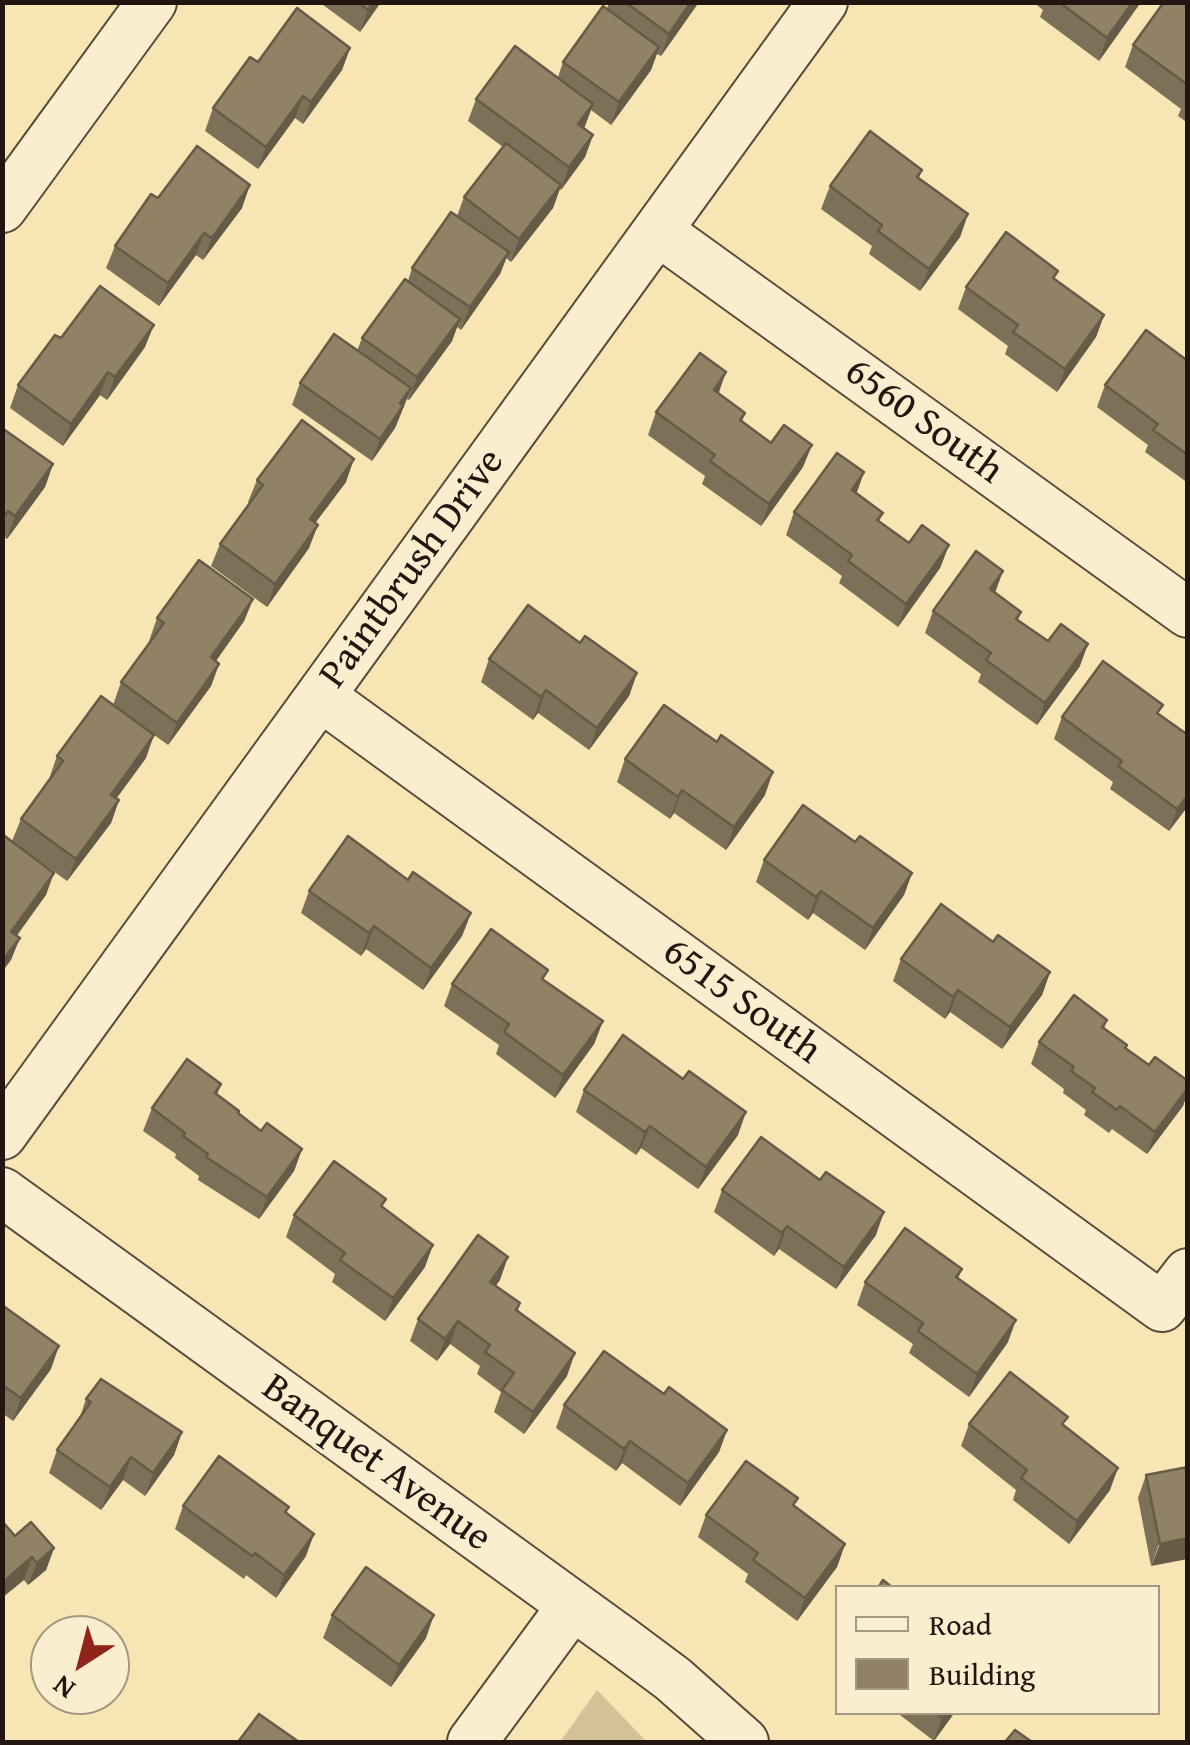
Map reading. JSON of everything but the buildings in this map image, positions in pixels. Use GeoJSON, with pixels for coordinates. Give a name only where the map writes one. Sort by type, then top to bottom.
{"type":"FeatureCollection","features":[{"type":"Feature","properties":{"kind":"street"},"geometry":{"type":"LineString","coordinates":[[2,208],[152,2]]}},
{"type":"Feature","properties":{"kind":"street","name":"Paintbrush Drive"},"geometry":{"type":"LineString","coordinates":[[2,1135],[824,2]]}},
{"type":"Feature","properties":{"kind":"street","name":"6560 South"},"geometry":{"type":"LineString","coordinates":[[658,230],[1188,613]]}},
{"type":"Feature","properties":{"kind":"street","name":"6515 South"},"geometry":{"type":"LineString","coordinates":[[320,696],[1175,1290]]}},
{"type":"Feature","properties":{"kind":"street","name":"Banquet Avenue"},"geometry":{"type":"LineString","coordinates":[[2,1192],[673,1679],[744,1742]]}},
{"type":"Feature","properties":{"kind":"street"},"geometry":{"type":"LineString","coordinates":[[472,1742],[572,1606]]}},
{"type":"Feature","properties":{"kind":"shaded area"},"geometry":{"type":"Polygon","coordinates":[[[597,1690],[647,1742],[560,1742],[597,1690]]]}}]}
